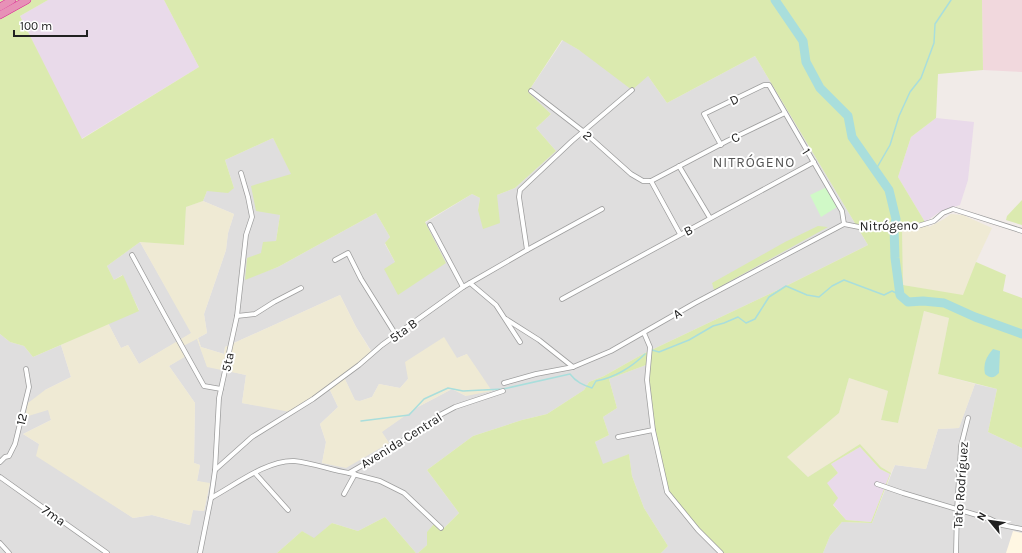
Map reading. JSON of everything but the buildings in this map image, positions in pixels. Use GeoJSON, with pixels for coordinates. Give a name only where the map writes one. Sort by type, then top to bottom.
{"type":"FeatureCollection","features":[{"type":"Feature","properties":{"kind":"highway"},"geometry":{"type":"LineString","coordinates":[[0,7],[12,0]]}},
{"type":"Feature","properties":{"kind":"highway"},"geometry":{"type":"LineString","coordinates":[[0,15],[27,0]]}},
{"type":"Feature","properties":{"kind":"street","name":"1"},"geometry":{"type":"LineString","coordinates":[[764,85],[769,85],[814,162],[842,211],[844,224]]}},
{"type":"Feature","properties":{"kind":"street","name":"D"},"geometry":{"type":"LineString","coordinates":[[720,145],[704,114],[764,85]]}},
{"type":"Feature","properties":{"kind":"street"},"geometry":{"type":"LineString","coordinates":[[527,250],[519,198],[520,190],[632,90]]}},
{"type":"Feature","properties":{"kind":"street","name":"2"},"geometry":{"type":"LineString","coordinates":[[531,91],[584,132],[630,174],[643,181]]}},
{"type":"Feature","properties":{"kind":"street","name":"C"},"geometry":{"type":"LineString","coordinates":[[643,181],[651,181],[785,113]]}},
{"type":"Feature","properties":{"kind":"street","name":"B"},"geometry":{"type":"LineString","coordinates":[[562,299],[814,162]]}},
{"type":"Feature","properties":{"kind":"street"},"geometry":{"type":"LineString","coordinates":[[680,166],[710,218]]}},
{"type":"Feature","properties":{"kind":"street","name":"5ta"},"geometry":{"type":"LineString","coordinates":[[200,553],[215,470],[219,398],[237,316],[246,235],[252,217],[241,173]]}},
{"type":"Feature","properties":{"kind":"street"},"geometry":{"type":"LineString","coordinates":[[651,181],[680,234]]}},
{"type":"Feature","properties":{"kind":"street","name":"5ta B"},"geometry":{"type":"LineString","coordinates":[[215,470],[252,437],[313,399],[396,335],[463,287],[602,209]]}},
{"type":"Feature","properties":{"kind":"street","name":"Nitrógeno"},"geometry":{"type":"LineString","coordinates":[[844,224],[859,227],[918,226],[934,220],[943,213],[953,209],[1022,231]]}},
{"type":"Feature","properties":{"kind":"street","name":"A"},"geometry":{"type":"LineString","coordinates":[[504,384],[536,374],[573,367],[611,351],[695,303],[844,224]]}},
{"type":"Feature","properties":{"kind":"street"},"geometry":{"type":"LineString","coordinates":[[430,225],[463,287]]}},
{"type":"Feature","properties":{"kind":"street"},"geometry":{"type":"LineString","coordinates":[[335,260],[348,253],[396,335]]}},
{"type":"Feature","properties":{"kind":"street"},"geometry":{"type":"LineString","coordinates":[[132,255],[204,386],[221,389]]}},
{"type":"Feature","properties":{"kind":"street"},"geometry":{"type":"LineString","coordinates":[[470,283],[496,305],[520,342]]}},
{"type":"Feature","properties":{"kind":"street"},"geometry":{"type":"LineString","coordinates":[[237,316],[254,314],[301,288]]}},
{"type":"Feature","properties":{"kind":"street"},"geometry":{"type":"LineString","coordinates":[[506,319],[539,340],[573,367]]}},
{"type":"Feature","properties":{"kind":"street"},"geometry":{"type":"LineString","coordinates":[[644,333],[650,347],[646,380],[653,430],[667,492],[698,530],[721,553]]}},
{"type":"Feature","properties":{"kind":"street","name":"12"},"geometry":{"type":"LineString","coordinates":[[0,462],[5,457],[9,456],[15,444],[28,387],[26,369]]}},
{"type":"Feature","properties":{"kind":"street","name":"Avenida Central"},"geometry":{"type":"LineString","coordinates":[[211,498],[266,467],[280,462],[293,461],[349,473],[389,450],[440,415],[455,407],[502,391]]}},
{"type":"Feature","properties":{"kind":"street","name":"Tato Rodríguez"},"geometry":{"type":"LineString","coordinates":[[956,553],[956,510],[961,446],[968,418]]}},
{"type":"Feature","properties":{"kind":"street"},"geometry":{"type":"LineString","coordinates":[[618,437],[653,430]]}},
{"type":"Feature","properties":{"kind":"street"},"geometry":{"type":"LineString","coordinates":[[255,473],[288,510]]}},
{"type":"Feature","properties":{"kind":"street"},"geometry":{"type":"LineString","coordinates":[[349,473],[380,481],[404,493],[441,528]]}},
{"type":"Feature","properties":{"kind":"street"},"geometry":{"type":"LineString","coordinates":[[344,494],[355,474]]}},
{"type":"Feature","properties":{"kind":"street","name":"7ma"},"geometry":{"type":"LineString","coordinates":[[0,477],[107,553]]}},
{"type":"Feature","properties":{"kind":"street"},"geometry":{"type":"LineString","coordinates":[[877,484],[956,510],[990,519],[1002,525],[1022,529]]}},
{"type":"Feature","properties":{"kind":"street"},"geometry":{"type":"LineString","coordinates":[[0,543],[9,553]]}},
{"type":"Feature","properties":{"kind":"shaded area"},"geometry":{"type":"Polygon","coordinates":[[[48,0],[164,0],[199,67],[81,139],[20,16],[48,0]]]}},
{"type":"Feature","properties":{"kind":"shaded area"},"geometry":{"type":"Polygon","coordinates":[[[982,0],[1022,0],[1022,72],[983,70],[982,0]]]}},
{"type":"Feature","properties":{"kind":"shaded area"},"geometry":{"type":"Polygon","coordinates":[[[563,40],[579,50],[648,76],[667,103],[755,56],[868,245],[643,354],[604,376],[589,382],[584,390],[547,414],[522,420],[473,436],[427,470],[459,513],[443,529],[427,532],[427,545],[418,553],[416,553],[385,517],[358,531],[332,523],[314,539],[302,531],[277,553],[0,553],[0,334],[10,342],[24,346],[33,357],[61,345],[71,377],[45,390],[51,420],[23,434],[39,444],[106,500],[133,518],[152,515],[189,525],[193,510],[204,511],[210,484],[197,481],[200,465],[194,463],[195,403],[169,366],[187,355],[183,346],[197,338],[207,366],[246,375],[242,403],[261,406],[329,388],[338,407],[320,424],[326,442],[322,463],[389,443],[381,432],[416,408],[452,389],[466,396],[467,354],[408,379],[400,388],[379,384],[372,397],[355,401],[343,375],[372,352],[356,327],[340,295],[225,347],[224,354],[201,347],[198,338],[207,333],[204,314],[226,250],[228,233],[234,214],[203,201],[207,191],[234,188],[225,160],[273,138],[292,174],[280,215],[276,241],[261,253],[245,279],[278,267],[376,213],[390,237],[385,244],[395,262],[398,294],[425,223],[472,194],[480,198],[478,210],[497,195],[515,188],[556,151],[536,128],[551,114],[528,92],[563,40]]]}},
{"type":"Feature","properties":{"kind":"shaded area"},"geometry":{"type":"Polygon","coordinates":[[[936,118],[974,122],[968,180],[960,205],[941,211],[925,222],[898,177],[911,137],[936,118]]]}},
{"type":"Feature","properties":{"kind":"shaded area"},"geometry":{"type":"Polygon","coordinates":[[[203,201],[234,214],[228,233],[226,250],[204,314],[207,333],[198,338],[201,347],[224,354],[225,347],[340,295],[356,327],[372,353],[343,375],[355,400],[360,401],[372,397],[379,384],[400,388],[408,379],[405,362],[444,337],[457,358],[467,354],[492,391],[466,396],[452,389],[416,408],[382,432],[389,443],[346,468],[322,463],[326,442],[320,424],[338,407],[329,388],[290,412],[242,403],[246,375],[207,367],[197,339],[183,346],[188,355],[169,366],[195,403],[194,463],[200,465],[197,481],[210,483],[204,511],[193,510],[190,525],[152,515],[133,518],[36,456],[39,444],[23,434],[51,420],[48,410],[25,417],[28,403],[45,390],[71,377],[61,345],[108,323],[121,348],[128,345],[139,364],[191,333],[140,242],[184,244],[186,207],[203,201]]]}},
{"type":"Feature","properties":{"kind":"shaded area"},"geometry":{"type":"Polygon","coordinates":[[[951,214],[963,215],[992,228],[976,262],[964,296],[903,285],[902,223],[925,222],[929,227],[951,214]]]}},
{"type":"Feature","properties":{"kind":"shaded area"},"geometry":{"type":"Polygon","coordinates":[[[140,242],[192,333],[139,364],[128,345],[121,348],[108,323],[139,310],[122,275],[114,280],[107,266],[140,242]]]}},
{"type":"Feature","properties":{"kind":"shaded area"},"geometry":{"type":"Polygon","coordinates":[[[924,311],[949,318],[938,374],[975,384],[959,428],[938,429],[926,469],[895,465],[891,473],[881,467],[860,444],[808,477],[787,457],[839,413],[849,378],[888,391],[881,420],[898,423],[924,311]]]}},
{"type":"Feature","properties":{"kind":"shaded area"},"geometry":{"type":"Polygon","coordinates":[[[646,365],[722,553],[661,553],[668,546],[644,508],[632,476],[629,455],[602,465],[595,442],[609,435],[603,417],[617,408],[609,379],[646,365]]]}},
{"type":"Feature","properties":{"kind":"shaded area"},"geometry":{"type":"Polygon","coordinates":[[[975,384],[997,389],[988,432],[1022,448],[1022,553],[823,553],[830,536],[842,522],[872,523],[895,465],[926,469],[938,429],[959,428],[975,384]]]}},
{"type":"Feature","properties":{"kind":"shaded area"},"geometry":{"type":"Polygon","coordinates":[[[860,447],[880,469],[890,474],[871,522],[846,520],[833,504],[826,483],[838,473],[831,464],[860,447]]]}},
{"type":"Feature","properties":{"kind":"shaded area"},"geometry":{"type":"Polygon","coordinates":[[[1013,531],[1022,533],[1022,553],[1006,553],[1013,531]]]}},
{"type":"Feature","properties":{"kind":"green space"},"geometry":{"type":"Polygon","coordinates":[[[0,0],[48,0],[20,16],[82,139],[199,67],[164,0],[982,0],[983,70],[938,74],[936,118],[911,137],[898,177],[925,222],[902,224],[903,285],[963,295],[976,262],[1006,275],[1003,291],[1022,298],[1022,448],[988,432],[997,389],[938,374],[949,318],[924,311],[898,423],[881,420],[888,391],[849,378],[839,413],[787,457],[808,477],[860,444],[881,467],[891,473],[872,523],[842,522],[830,536],[823,553],[722,553],[668,493],[653,430],[646,365],[609,379],[617,408],[603,417],[609,435],[595,442],[603,464],[629,454],[632,476],[644,508],[668,546],[661,553],[418,553],[427,545],[427,532],[434,524],[443,529],[459,513],[427,470],[473,436],[522,420],[547,414],[584,390],[589,382],[604,376],[643,354],[868,245],[755,56],[667,103],[648,76],[632,90],[579,50],[562,40],[528,92],[551,114],[536,128],[556,151],[515,188],[497,195],[500,223],[483,229],[478,210],[480,198],[472,194],[425,222],[446,263],[398,295],[384,269],[395,262],[385,243],[390,237],[376,213],[278,267],[245,280],[247,258],[261,253],[263,242],[276,241],[280,215],[256,211],[251,186],[291,174],[273,138],[225,160],[234,188],[228,193],[207,191],[203,201],[186,207],[184,245],[140,242],[107,266],[114,280],[123,275],[139,311],[33,357],[24,346],[10,342],[0,334],[0,0]],[[860,447],[831,464],[838,473],[827,483],[838,498],[833,505],[846,520],[871,522],[890,474],[880,469],[860,447]]]}},
{"type":"Feature","properties":{"kind":"green space"},"geometry":{"type":"Polygon","coordinates":[[[827,187],[837,207],[821,217],[810,195],[827,187]]]}},
{"type":"Feature","properties":{"kind":"green space"},"geometry":{"type":"Polygon","coordinates":[[[1022,200],[1022,225],[1006,220],[1007,216],[1022,200]]]}},
{"type":"Feature","properties":{"kind":"green space"},"geometry":{"type":"Polygon","coordinates":[[[818,226],[828,227],[714,290],[712,283],[785,242],[818,226]]]}},
{"type":"Feature","properties":{"kind":"green space"},"geometry":{"type":"Polygon","coordinates":[[[385,517],[416,553],[277,553],[302,531],[314,538],[332,523],[358,531],[385,517]]]}},
{"type":"Feature","properties":{"kind":"water"},"geometry":{"type":"Polygon","coordinates":[[[993,349],[1000,351],[999,373],[994,377],[989,377],[985,374],[984,367],[987,358],[993,349]]]}},
{"type":"Feature","properties":{"kind":"waterway"},"geometry":{"type":"LineString","coordinates":[[775,0],[803,41],[806,62],[820,88],[848,116],[852,137],[889,190],[896,219],[894,228],[895,258],[900,295],[908,302],[923,301],[944,303],[975,317],[1022,334]]}},
{"type":"Feature","properties":{"kind":"waterway"},"geometry":{"type":"LineString","coordinates":[[875,171],[890,145],[899,116],[910,92],[921,78],[934,43],[935,24],[951,0]]}},
{"type":"Feature","properties":{"kind":"waterway"},"geometry":{"type":"LineString","coordinates":[[652,350],[659,352],[689,340],[713,326],[738,317],[746,323],[755,319],[769,297],[786,286],[807,295],[819,297],[832,286],[844,280],[884,295],[892,291],[900,295]]}},
{"type":"Feature","properties":{"kind":"waterway"},"geometry":{"type":"LineString","coordinates":[[361,421],[409,415],[424,399],[448,388],[463,391],[503,389],[570,374],[580,383],[592,388],[596,381],[603,380],[622,371],[645,354]]}},
{"type":"Feature","properties":{"kind":"district","name":"NITRÓGENO"},"geometry":{"type":"Point","coordinates":[754,162]}}]}
